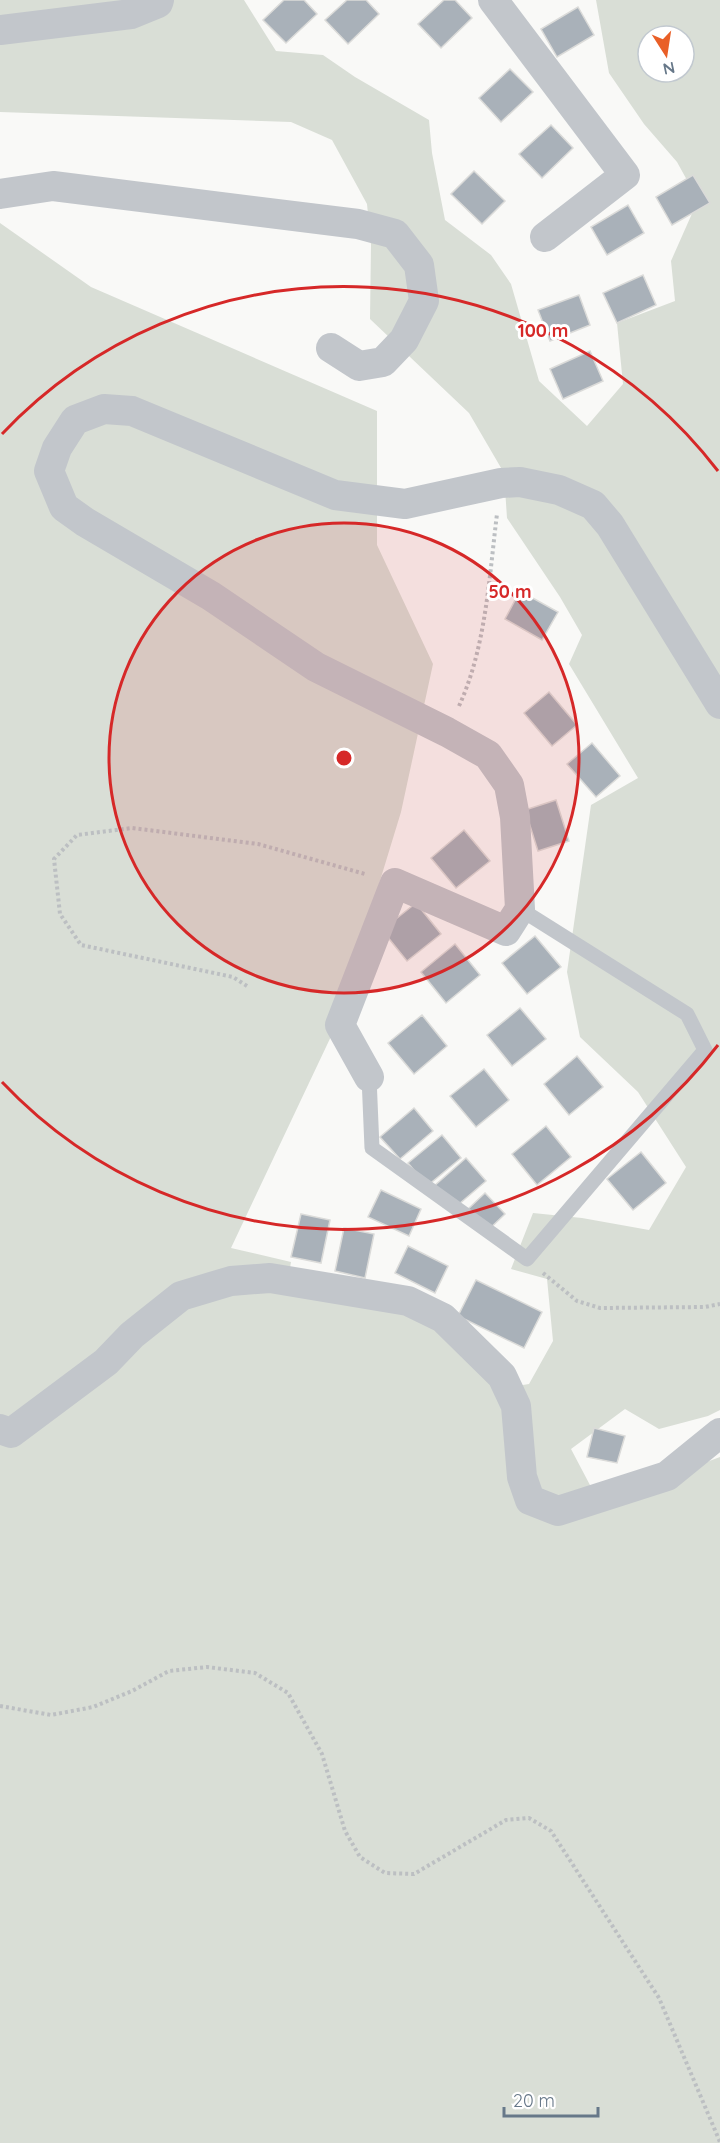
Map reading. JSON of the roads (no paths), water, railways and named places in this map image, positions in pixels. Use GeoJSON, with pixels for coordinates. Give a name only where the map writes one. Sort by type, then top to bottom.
{"type":"FeatureCollection","features":[{"type":"Feature","properties":{"kind":"street"},"geometry":{"type":"LineString","coordinates":[[0,30],[131,14],[158,3],[159,0]]}},
{"type":"Feature","properties":{"kind":"street"},"geometry":{"type":"LineString","coordinates":[[493,0],[625,175],[545,237]]}},
{"type":"Feature","properties":{"kind":"street"},"geometry":{"type":"LineString","coordinates":[[0,194],[53,186],[358,224],[395,234],[419,265],[424,301],[404,340],[383,362],[359,366],[331,348]]}},
{"type":"Feature","properties":{"kind":"street"},"geometry":{"type":"LineString","coordinates":[[369,1077],[340,1025],[395,883],[506,931],[519,909],[515,817],[509,785],[488,755],[447,732],[316,667],[211,596],[85,522],[64,507],[49,471],[57,448],[75,420],[104,409],[132,411],[335,495],[405,504],[501,483],[520,482],[559,490],[593,505],[610,525],[720,704]]}},
{"type":"Feature","properties":{"kind":"street"},"geometry":{"type":"LineString","coordinates":[[0,1429],[11,1433],[106,1362],[132,1335],[181,1296],[231,1281],[270,1278],[408,1301],[442,1318],[502,1376],[516,1406],[522,1477],[530,1500],[558,1511],[667,1476],[720,1433]]}},
{"type":"Feature","properties":{"kind":"lane"},"geometry":{"type":"LineString","coordinates":[[369,1077],[372,1148],[527,1259],[705,1050],[687,1014],[519,909]]}}]}
